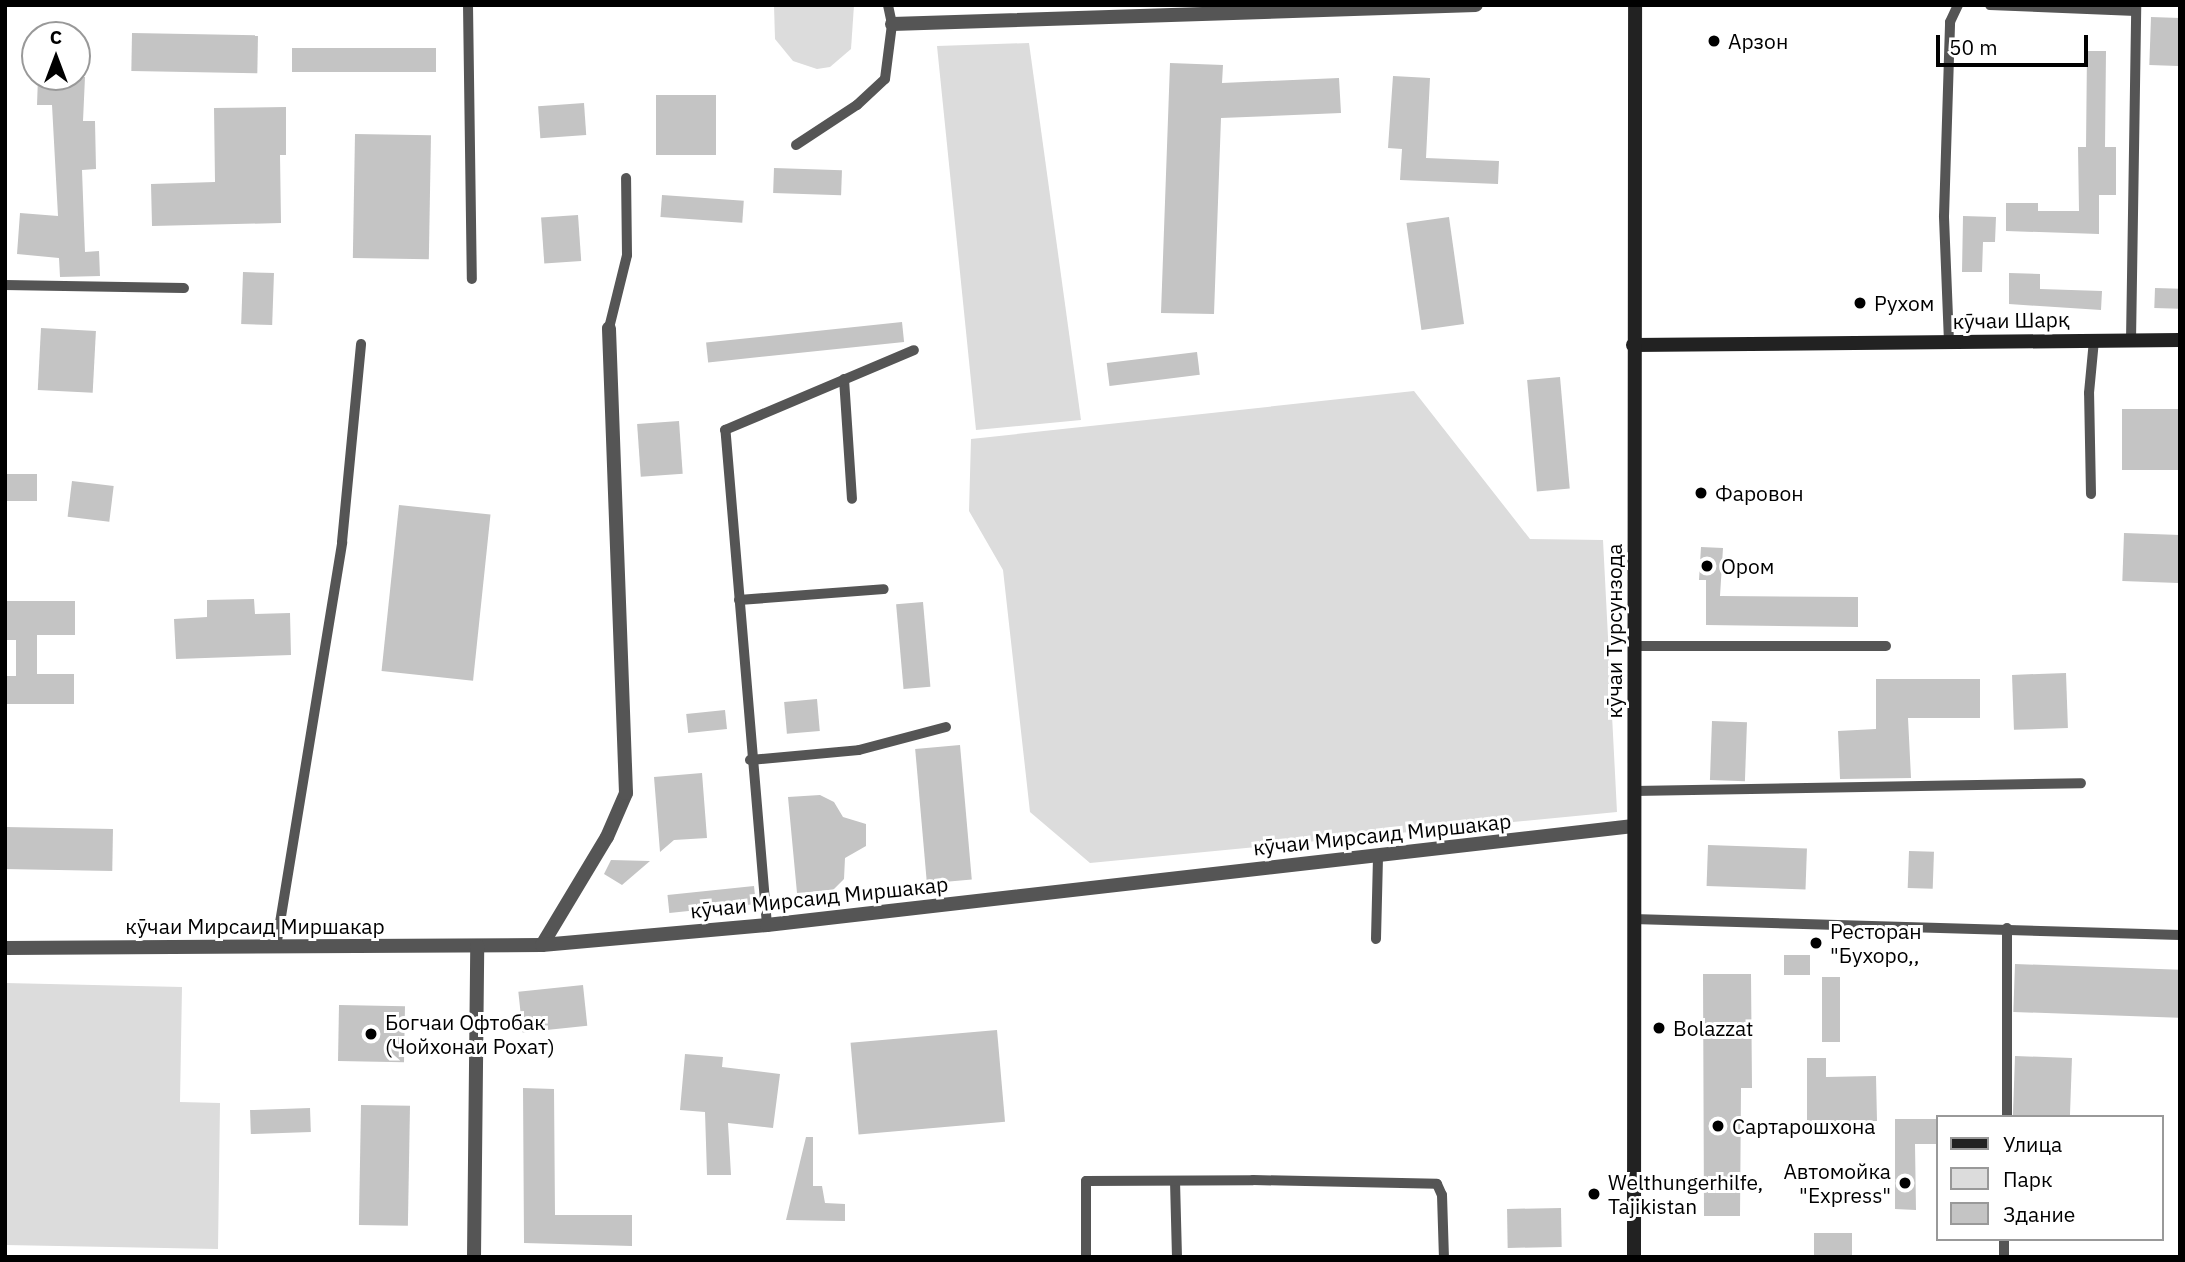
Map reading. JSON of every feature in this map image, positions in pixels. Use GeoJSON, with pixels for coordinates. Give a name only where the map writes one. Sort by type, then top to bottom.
{"type":"FeatureCollection","features":[{"type":"Feature","properties":{"kind":"main road","name":"кӯчаи Турсунзода"},"geometry":{"type":"LineString","coordinates":[[1634,1257],[1635,5]]}},
{"type":"Feature","properties":{"kind":"main road","name":"кӯчаи Шарқ"},"geometry":{"type":"LineString","coordinates":[[1633,345],[2180,340]]}},
{"type":"Feature","properties":{"kind":"street"},"geometry":{"type":"LineString","coordinates":[[892,24],[1476,5]]}},
{"type":"Feature","properties":{"kind":"street"},"geometry":{"type":"LineString","coordinates":[[542,945],[607,837],[626,793],[609,328]]}},
{"type":"Feature","properties":{"kind":"street","name":"кӯчаи Мирсаид Миршакар"},"geometry":{"type":"LineString","coordinates":[[5,948],[542,945],[767,925],[1633,826]]}},
{"type":"Feature","properties":{"kind":"street"},"geometry":{"type":"LineString","coordinates":[[474,1257],[477,946]]}},
{"type":"Feature","properties":{"kind":"lane"},"geometry":{"type":"LineString","coordinates":[[468,5],[472,279]]}},
{"type":"Feature","properties":{"kind":"lane"},"geometry":{"type":"LineString","coordinates":[[796,145],[857,105],[885,79],[892,24],[888,5]]}},
{"type":"Feature","properties":{"kind":"lane"},"geometry":{"type":"LineString","coordinates":[[1949,342],[1944,216],[1951,22],[1958,5]]}},
{"type":"Feature","properties":{"kind":"lane"},"geometry":{"type":"LineString","coordinates":[[1990,5],[2136,8],[2132,341]]}},
{"type":"Feature","properties":{"kind":"lane"},"geometry":{"type":"LineString","coordinates":[[609,328],[627,255],[626,178]]}},
{"type":"Feature","properties":{"kind":"lane"},"geometry":{"type":"LineString","coordinates":[[5,285],[184,288]]}},
{"type":"Feature","properties":{"kind":"lane"},"geometry":{"type":"LineString","coordinates":[[2091,494],[2089,393],[2094,340]]}},
{"type":"Feature","properties":{"kind":"lane"},"geometry":{"type":"LineString","coordinates":[[276,947],[342,542],[361,344]]}},
{"type":"Feature","properties":{"kind":"lane"},"geometry":{"type":"LineString","coordinates":[[767,925],[750,760],[740,600],[725,430],[914,350]]}},
{"type":"Feature","properties":{"kind":"lane"},"geometry":{"type":"LineString","coordinates":[[844,379],[852,499]]}},
{"type":"Feature","properties":{"kind":"lane"},"geometry":{"type":"LineString","coordinates":[[740,600],[884,589]]}},
{"type":"Feature","properties":{"kind":"lane"},"geometry":{"type":"LineString","coordinates":[[1635,646],[1886,646]]}},
{"type":"Feature","properties":{"kind":"lane"},"geometry":{"type":"LineString","coordinates":[[750,760],[859,750],[946,727]]}},
{"type":"Feature","properties":{"kind":"lane"},"geometry":{"type":"LineString","coordinates":[[1634,791],[2081,783]]}},
{"type":"Feature","properties":{"kind":"lane"},"geometry":{"type":"LineString","coordinates":[[1376,939],[1378,855]]}},
{"type":"Feature","properties":{"kind":"lane"},"geometry":{"type":"LineString","coordinates":[[1633,919],[2180,935]]}},
{"type":"Feature","properties":{"kind":"lane"},"geometry":{"type":"LineString","coordinates":[[2007,928],[2007,1115]]}},
{"type":"Feature","properties":{"kind":"lane"},"geometry":{"type":"LineString","coordinates":[[1086,1257],[1086,1181],[1432,1182],[1441,1189],[1444,1257]]}},
{"type":"Feature","properties":{"kind":"lane"},"geometry":{"type":"LineString","coordinates":[[1175,1181],[1177,1257]]}},
{"type":"Feature","properties":{"kind":"green space"},"geometry":{"type":"Polygon","coordinates":[[[774,5],[854,5],[851,49],[830,67],[817,69],[793,61],[775,39],[774,5]]]}},
{"type":"Feature","properties":{"kind":"green space"},"geometry":{"type":"Polygon","coordinates":[[[1029,43],[1081,420],[976,430],[937,46],[1029,43]]]}},
{"type":"Feature","properties":{"kind":"green space"},"geometry":{"type":"Polygon","coordinates":[[[1414,391],[1530,539],[1603,540],[1617,812],[1090,863],[1030,812],[1003,570],[969,511],[971,439],[1414,391]]]}},
{"type":"Feature","properties":{"kind":"green space"},"geometry":{"type":"Polygon","coordinates":[[[5,983],[182,987],[180,1102],[220,1103],[218,1249],[5,1245],[5,983]]]}},
{"type":"Feature","properties":{"kind":"building"},"geometry":{"type":"Polygon","coordinates":[[[2151,17],[2180,18],[2178,66],[2149,65],[2151,17]]]}},
{"type":"Feature","properties":{"kind":"building"},"geometry":{"type":"Polygon","coordinates":[[[132,33],[258,35],[257,73],[131,71],[132,33]]]}},
{"type":"Feature","properties":{"kind":"building"},"geometry":{"type":"Polygon","coordinates":[[[292,48],[436,48],[436,72],[292,72],[292,48]]]}},
{"type":"Feature","properties":{"kind":"building"},"geometry":{"type":"Polygon","coordinates":[[[2087,51],[2106,51],[2105,147],[2116,147],[2116,195],[2099,195],[2099,234],[2006,231],[2006,203],[2038,203],[2038,211],[2079,211],[2078,147],[2086,147],[2087,51]]]}},
{"type":"Feature","properties":{"kind":"building"},"geometry":{"type":"Polygon","coordinates":[[[1170,63],[1223,65],[1222,83],[1339,78],[1341,113],[1221,118],[1214,314],[1161,313],[1170,63]]]}},
{"type":"Feature","properties":{"kind":"building"},"geometry":{"type":"Polygon","coordinates":[[[1393,76],[1430,78],[1426,158],[1499,161],[1498,184],[1400,180],[1402,149],[1388,148],[1393,76]]]}},
{"type":"Feature","properties":{"kind":"building"},"geometry":{"type":"Polygon","coordinates":[[[38,91],[84,91],[83,121],[95,121],[96,169],[82,170],[85,252],[99,251],[100,276],[60,277],[59,258],[17,254],[20,213],[58,216],[52,105],[37,105],[38,91]]]}},
{"type":"Feature","properties":{"kind":"building"},"geometry":{"type":"Polygon","coordinates":[[[656,95],[716,95],[716,155],[656,155],[656,95]]]}},
{"type":"Feature","properties":{"kind":"building"},"geometry":{"type":"Polygon","coordinates":[[[584,103],[586,135],[540,138],[538,106],[584,103]]]}},
{"type":"Feature","properties":{"kind":"building"},"geometry":{"type":"Polygon","coordinates":[[[286,107],[286,155],[280,155],[281,223],[152,226],[151,184],[215,182],[214,108],[286,107]]]}},
{"type":"Feature","properties":{"kind":"building"},"geometry":{"type":"Polygon","coordinates":[[[355,134],[431,135],[429,259],[353,258],[355,134]]]}},
{"type":"Feature","properties":{"kind":"building"},"geometry":{"type":"Polygon","coordinates":[[[774,168],[842,170],[841,195],[773,193],[774,168]]]}},
{"type":"Feature","properties":{"kind":"building"},"geometry":{"type":"Polygon","coordinates":[[[662,195],[744,201],[742,223],[660,217],[662,195]]]}},
{"type":"Feature","properties":{"kind":"building"},"geometry":{"type":"Polygon","coordinates":[[[578,215],[581,261],[544,263],[541,218],[578,215]]]}},
{"type":"Feature","properties":{"kind":"building"},"geometry":{"type":"Polygon","coordinates":[[[1963,216],[1996,217],[1995,242],[1983,242],[1982,272],[1962,272],[1963,216]]]}},
{"type":"Feature","properties":{"kind":"building"},"geometry":{"type":"Polygon","coordinates":[[[1449,217],[1464,324],[1421,330],[1406,223],[1449,217]]]}},
{"type":"Feature","properties":{"kind":"building"},"geometry":{"type":"Polygon","coordinates":[[[243,272],[274,273],[272,325],[241,324],[243,272]]]}},
{"type":"Feature","properties":{"kind":"building"},"geometry":{"type":"Polygon","coordinates":[[[2009,273],[2040,274],[2040,289],[2102,291],[2101,310],[2009,304],[2009,273]]]}},
{"type":"Feature","properties":{"kind":"building"},"geometry":{"type":"Polygon","coordinates":[[[2155,288],[2180,289],[2179,309],[2154,308],[2155,288]]]}},
{"type":"Feature","properties":{"kind":"building"},"geometry":{"type":"Polygon","coordinates":[[[902,322],[904,342],[708,362],[706,343],[902,322]]]}},
{"type":"Feature","properties":{"kind":"building"},"geometry":{"type":"Polygon","coordinates":[[[41,328],[96,331],[93,393],[38,390],[41,328]]]}},
{"type":"Feature","properties":{"kind":"building"},"geometry":{"type":"Polygon","coordinates":[[[1197,352],[1200,375],[1109,386],[1107,363],[1197,352]]]}},
{"type":"Feature","properties":{"kind":"building"},"geometry":{"type":"Polygon","coordinates":[[[1560,377],[1570,489],[1537,491],[1527,380],[1560,377]]]}},
{"type":"Feature","properties":{"kind":"building"},"geometry":{"type":"Polygon","coordinates":[[[2122,409],[2180,409],[2180,470],[2122,470],[2122,409]]]}},
{"type":"Feature","properties":{"kind":"building"},"geometry":{"type":"Polygon","coordinates":[[[679,421],[683,474],[641,477],[637,424],[679,421]]]}},
{"type":"Feature","properties":{"kind":"building"},"geometry":{"type":"Polygon","coordinates":[[[5,474],[37,474],[37,501],[5,501],[5,474]]]}},
{"type":"Feature","properties":{"kind":"building"},"geometry":{"type":"Polygon","coordinates":[[[72,481],[114,486],[109,522],[68,517],[72,481]]]}},
{"type":"Feature","properties":{"kind":"building"},"geometry":{"type":"Polygon","coordinates":[[[399,505],[490,515],[473,681],[382,671],[399,505]]]}},
{"type":"Feature","properties":{"kind":"building"},"geometry":{"type":"Polygon","coordinates":[[[2124,533],[2180,535],[2178,583],[2122,581],[2124,533]]]}},
{"type":"Feature","properties":{"kind":"building"},"geometry":{"type":"Polygon","coordinates":[[[1701,547],[1723,548],[1720,596],[1858,597],[1858,627],[1706,625],[1706,580],[1699,580],[1701,547]]]}},
{"type":"Feature","properties":{"kind":"building"},"geometry":{"type":"Polygon","coordinates":[[[254,599],[255,614],[290,613],[291,655],[176,659],[174,619],[207,617],[207,600],[254,599]]]}},
{"type":"Feature","properties":{"kind":"building"},"geometry":{"type":"Polygon","coordinates":[[[5,601],[75,601],[75,635],[37,635],[37,674],[74,674],[74,704],[5,704],[5,676],[16,676],[16,640],[5,640],[5,601]]]}},
{"type":"Feature","properties":{"kind":"building"},"geometry":{"type":"Polygon","coordinates":[[[923,602],[930,687],[904,689],[896,604],[923,602]]]}},
{"type":"Feature","properties":{"kind":"building"},"geometry":{"type":"Polygon","coordinates":[[[2066,673],[2068,728],[2014,730],[2012,675],[2066,673]]]}},
{"type":"Feature","properties":{"kind":"building"},"geometry":{"type":"Polygon","coordinates":[[[1876,679],[1980,679],[1980,718],[1908,718],[1911,778],[1840,779],[1838,731],[1876,729],[1876,679]]]}},
{"type":"Feature","properties":{"kind":"building"},"geometry":{"type":"Polygon","coordinates":[[[817,699],[820,731],[787,734],[784,702],[817,699]]]}},
{"type":"Feature","properties":{"kind":"building"},"geometry":{"type":"Polygon","coordinates":[[[725,710],[727,729],[688,733],[686,714],[725,710]]]}},
{"type":"Feature","properties":{"kind":"building"},"geometry":{"type":"Polygon","coordinates":[[[1712,721],[1747,722],[1745,781],[1710,780],[1712,721]]]}},
{"type":"Feature","properties":{"kind":"building"},"geometry":{"type":"Polygon","coordinates":[[[960,745],[972,879],[927,883],[915,749],[960,745]]]}},
{"type":"Feature","properties":{"kind":"building"},"geometry":{"type":"Polygon","coordinates":[[[702,773],[707,838],[674,840],[660,852],[654,777],[702,773]]]}},
{"type":"Feature","properties":{"kind":"building"},"geometry":{"type":"Polygon","coordinates":[[[820,795],[834,802],[843,817],[866,824],[866,846],[845,858],[844,879],[833,890],[797,893],[788,797],[820,795]]]}},
{"type":"Feature","properties":{"kind":"building"},"geometry":{"type":"Polygon","coordinates":[[[5,827],[113,829],[112,871],[5,869],[5,827]]]}},
{"type":"Feature","properties":{"kind":"building"},"geometry":{"type":"Polygon","coordinates":[[[1708,845],[1807,848],[1806,889],[1707,886],[1708,845]]]}},
{"type":"Feature","properties":{"kind":"building"},"geometry":{"type":"Polygon","coordinates":[[[1909,851],[1934,852],[1933,889],[1908,888],[1909,851]]]}},
{"type":"Feature","properties":{"kind":"building"},"geometry":{"type":"Polygon","coordinates":[[[611,860],[650,861],[622,885],[604,874],[611,860]]]}},
{"type":"Feature","properties":{"kind":"building"},"geometry":{"type":"Polygon","coordinates":[[[754,886],[756,904],[669,913],[667,895],[754,886]]]}},
{"type":"Feature","properties":{"kind":"building"},"geometry":{"type":"Polygon","coordinates":[[[1784,955],[1810,955],[1810,975],[1784,975],[1784,955]]]}},
{"type":"Feature","properties":{"kind":"building"},"geometry":{"type":"Polygon","coordinates":[[[2015,964],[2180,970],[2178,1018],[2013,1012],[2015,964]]]}},
{"type":"Feature","properties":{"kind":"building"},"geometry":{"type":"Polygon","coordinates":[[[1703,974],[1751,974],[1752,1088],[1741,1088],[1740,1216],[1704,1216],[1703,974]]]}},
{"type":"Feature","properties":{"kind":"building"},"geometry":{"type":"Polygon","coordinates":[[[1822,977],[1840,977],[1840,1042],[1822,1042],[1822,977]]]}},
{"type":"Feature","properties":{"kind":"building"},"geometry":{"type":"Polygon","coordinates":[[[583,985],[587,1026],[523,1033],[518,992],[583,985]]]}},
{"type":"Feature","properties":{"kind":"building","name":"Богчаи Офтобак (Чойхонаи Рохат)"},"geometry":{"type":"Polygon","coordinates":[[[339,1005],[405,1006],[404,1062],[338,1061],[339,1005]]]}},
{"type":"Feature","properties":{"kind":"building"},"geometry":{"type":"Polygon","coordinates":[[[997,1030],[1005,1122],[859,1134],[851,1043],[997,1030]]]}},
{"type":"Feature","properties":{"kind":"building"},"geometry":{"type":"Polygon","coordinates":[[[685,1054],[723,1057],[722,1067],[780,1074],[773,1128],[728,1123],[731,1175],[707,1175],[705,1112],[680,1110],[685,1054]]]}},
{"type":"Feature","properties":{"kind":"building"},"geometry":{"type":"Polygon","coordinates":[[[2015,1056],[2072,1058],[2070,1115],[2013,1115],[2015,1056]]]}},
{"type":"Feature","properties":{"kind":"building"},"geometry":{"type":"Polygon","coordinates":[[[1807,1058],[1826,1058],[1826,1077],[1876,1076],[1877,1121],[1807,1121],[1807,1058]]]}},
{"type":"Feature","properties":{"kind":"building"},"geometry":{"type":"Polygon","coordinates":[[[523,1088],[554,1089],[555,1215],[632,1215],[632,1246],[524,1243],[523,1088]]]}},
{"type":"Feature","properties":{"kind":"building"},"geometry":{"type":"Polygon","coordinates":[[[361,1105],[410,1106],[408,1226],[359,1225],[361,1105]]]}},
{"type":"Feature","properties":{"kind":"building"},"geometry":{"type":"Polygon","coordinates":[[[310,1108],[311,1132],[251,1134],[250,1110],[310,1108]]]}},
{"type":"Feature","properties":{"kind":"building"},"geometry":{"type":"Polygon","coordinates":[[[1895,1119],[1937,1119],[1937,1144],[1915,1144],[1916,1210],[1895,1209],[1895,1119]]]}},
{"type":"Feature","properties":{"kind":"building"},"geometry":{"type":"Polygon","coordinates":[[[806,1137],[813,1137],[813,1186],[822,1186],[825,1203],[845,1204],[845,1221],[786,1220],[806,1137]]]}},
{"type":"Feature","properties":{"kind":"building"},"geometry":{"type":"Polygon","coordinates":[[[1561,1208],[1562,1247],[1508,1248],[1507,1209],[1561,1208]]]}},
{"type":"Feature","properties":{"kind":"building"},"geometry":{"type":"Polygon","coordinates":[[[1814,1233],[1852,1233],[1852,1257],[1814,1257],[1814,1233]]]}},
{"type":"Feature","properties":{"kind":"place","name":"Арзон"},"geometry":{"type":"Point","coordinates":[1714,41]}},
{"type":"Feature","properties":{"kind":"place","name":"Рухом"},"geometry":{"type":"Point","coordinates":[1860,303]}},
{"type":"Feature","properties":{"kind":"place","name":"Фаровон"},"geometry":{"type":"Point","coordinates":[1701,493]}},
{"type":"Feature","properties":{"kind":"place","name":"Ором"},"geometry":{"type":"Point","coordinates":[1707,566]}},
{"type":"Feature","properties":{"kind":"place","name":"Ресторан \"Бухоро,,"},"geometry":{"type":"Point","coordinates":[1816,943]}},
{"type":"Feature","properties":{"kind":"place","name":"Bolazzat"},"geometry":{"type":"Point","coordinates":[1659,1028]}},
{"type":"Feature","properties":{"kind":"place","name":"Богчаи Офтобак (Чойхонаи Рохат)"},"geometry":{"type":"Point","coordinates":[371,1034]}},
{"type":"Feature","properties":{"kind":"place","name":"Сартарошхона"},"geometry":{"type":"Point","coordinates":[1718,1126]}},
{"type":"Feature","properties":{"kind":"place","name":"Автомойка \"Express\""},"geometry":{"type":"Point","coordinates":[1905,1183]}},
{"type":"Feature","properties":{"kind":"place","name":"Welthungerhilfe, Tajikistan"},"geometry":{"type":"Point","coordinates":[1594,1194]}}]}
